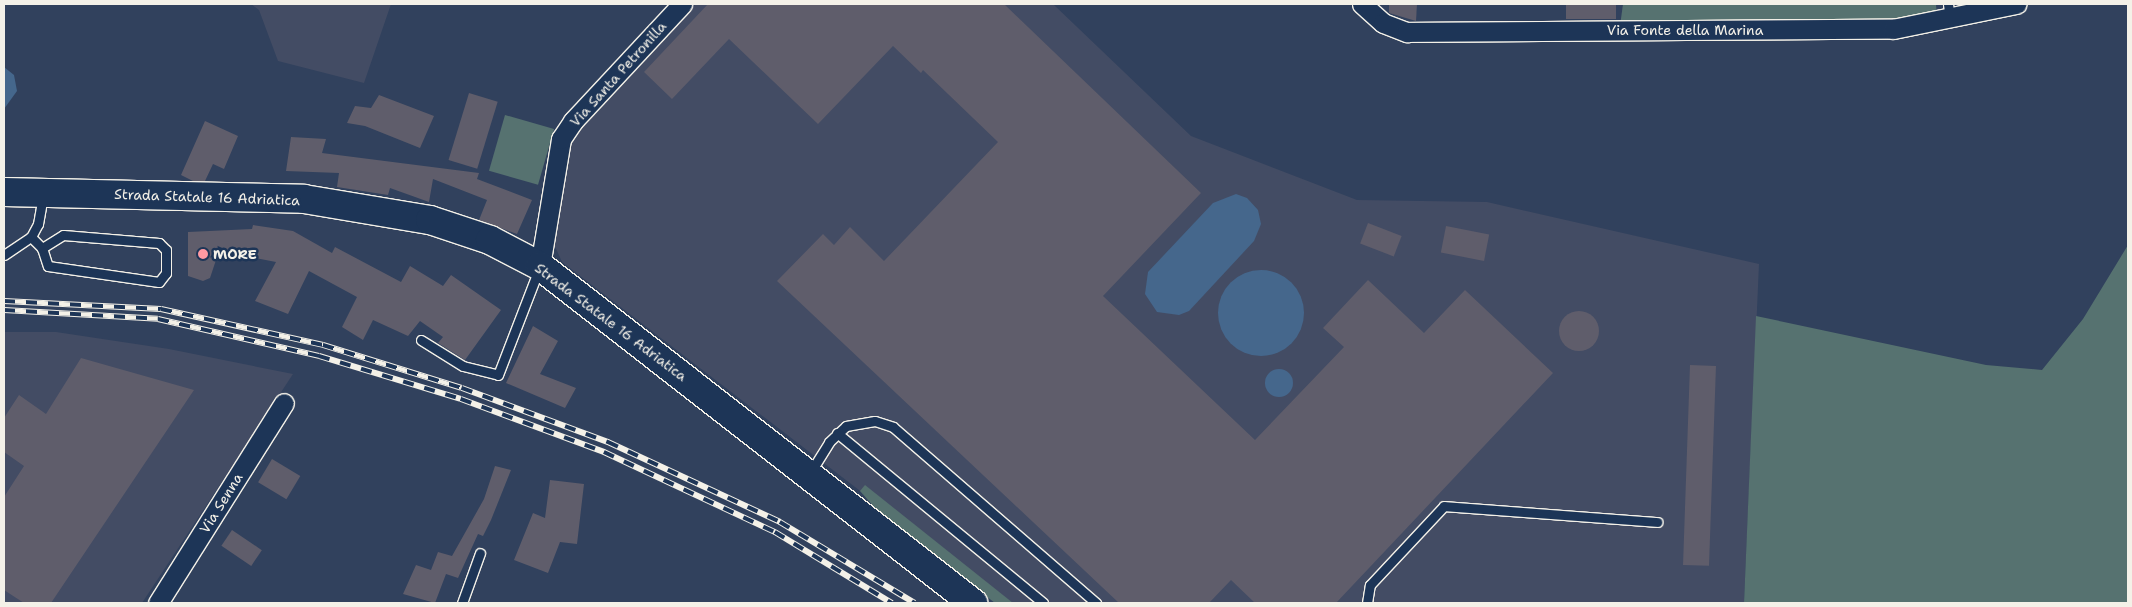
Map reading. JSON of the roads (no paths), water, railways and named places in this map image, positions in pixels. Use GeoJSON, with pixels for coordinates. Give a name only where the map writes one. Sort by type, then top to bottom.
{"type":"FeatureCollection","features":[{"type":"Feature","properties":{"kind":"main road","name":"Strada Statale 16 Adriatica"},"geometry":{"type":"LineString","coordinates":[[24,193],[235,195],[374,208],[430,220],[490,240],[540,266],[973,603]]}},
{"type":"Feature","properties":{"kind":"street","name":"Via Santa Petronilla"},"geometry":{"type":"LineString","coordinates":[[540,266],[561,139],[573,121],[682,4]]}},
{"type":"Feature","properties":{"kind":"street","name":"Via Fonte della Marina"},"geometry":{"type":"LineString","coordinates":[[1362,4],[1383,23],[1407,32],[1893,29],[1949,12],[2016,4]]}},
{"type":"Feature","properties":{"kind":"street","name":"Via Senna"},"geometry":{"type":"LineString","coordinates":[[158,603],[284,403]]}},
{"type":"Feature","properties":{"kind":"lane"},"geometry":{"type":"LineString","coordinates":[[4,254],[31,237],[38,224],[24,193]]}},
{"type":"Feature","properties":{"kind":"lane"},"geometry":{"type":"LineString","coordinates":[[31,237],[42,248],[48,266],[159,282],[166,273],[166,250],[159,243],[64,235],[42,248]]}},
{"type":"Feature","properties":{"kind":"lane"},"geometry":{"type":"LineString","coordinates":[[421,340],[463,366],[498,375],[540,266]]}},
{"type":"Feature","properties":{"kind":"lane"},"geometry":{"type":"LineString","coordinates":[[809,475],[837,433],[862,421],[893,427],[1096,603]]}},
{"type":"Feature","properties":{"kind":"lane"},"geometry":{"type":"LineString","coordinates":[[837,433],[1043,603]]}},
{"type":"Feature","properties":{"kind":"lane"},"geometry":{"type":"LineString","coordinates":[[1367,603],[1370,585],[1444,506],[1656,522]]}},
{"type":"Feature","properties":{"kind":"lane"},"geometry":{"type":"LineString","coordinates":[[462,603],[480,553]]}},
{"type":"Feature","properties":{"kind":"railway"},"geometry":{"type":"LineString","coordinates":[[4,301],[161,309],[323,345],[462,388],[608,442],[780,522],[915,603]]}},
{"type":"Feature","properties":{"kind":"railway"},"geometry":{"type":"LineString","coordinates":[[4,310],[158,319],[319,356],[461,399],[604,452],[775,532],[892,603]]}},
{"type":"Feature","properties":{"kind":"place","name":"MORE"},"geometry":{"type":"Point","coordinates":[203,254]}}]}
